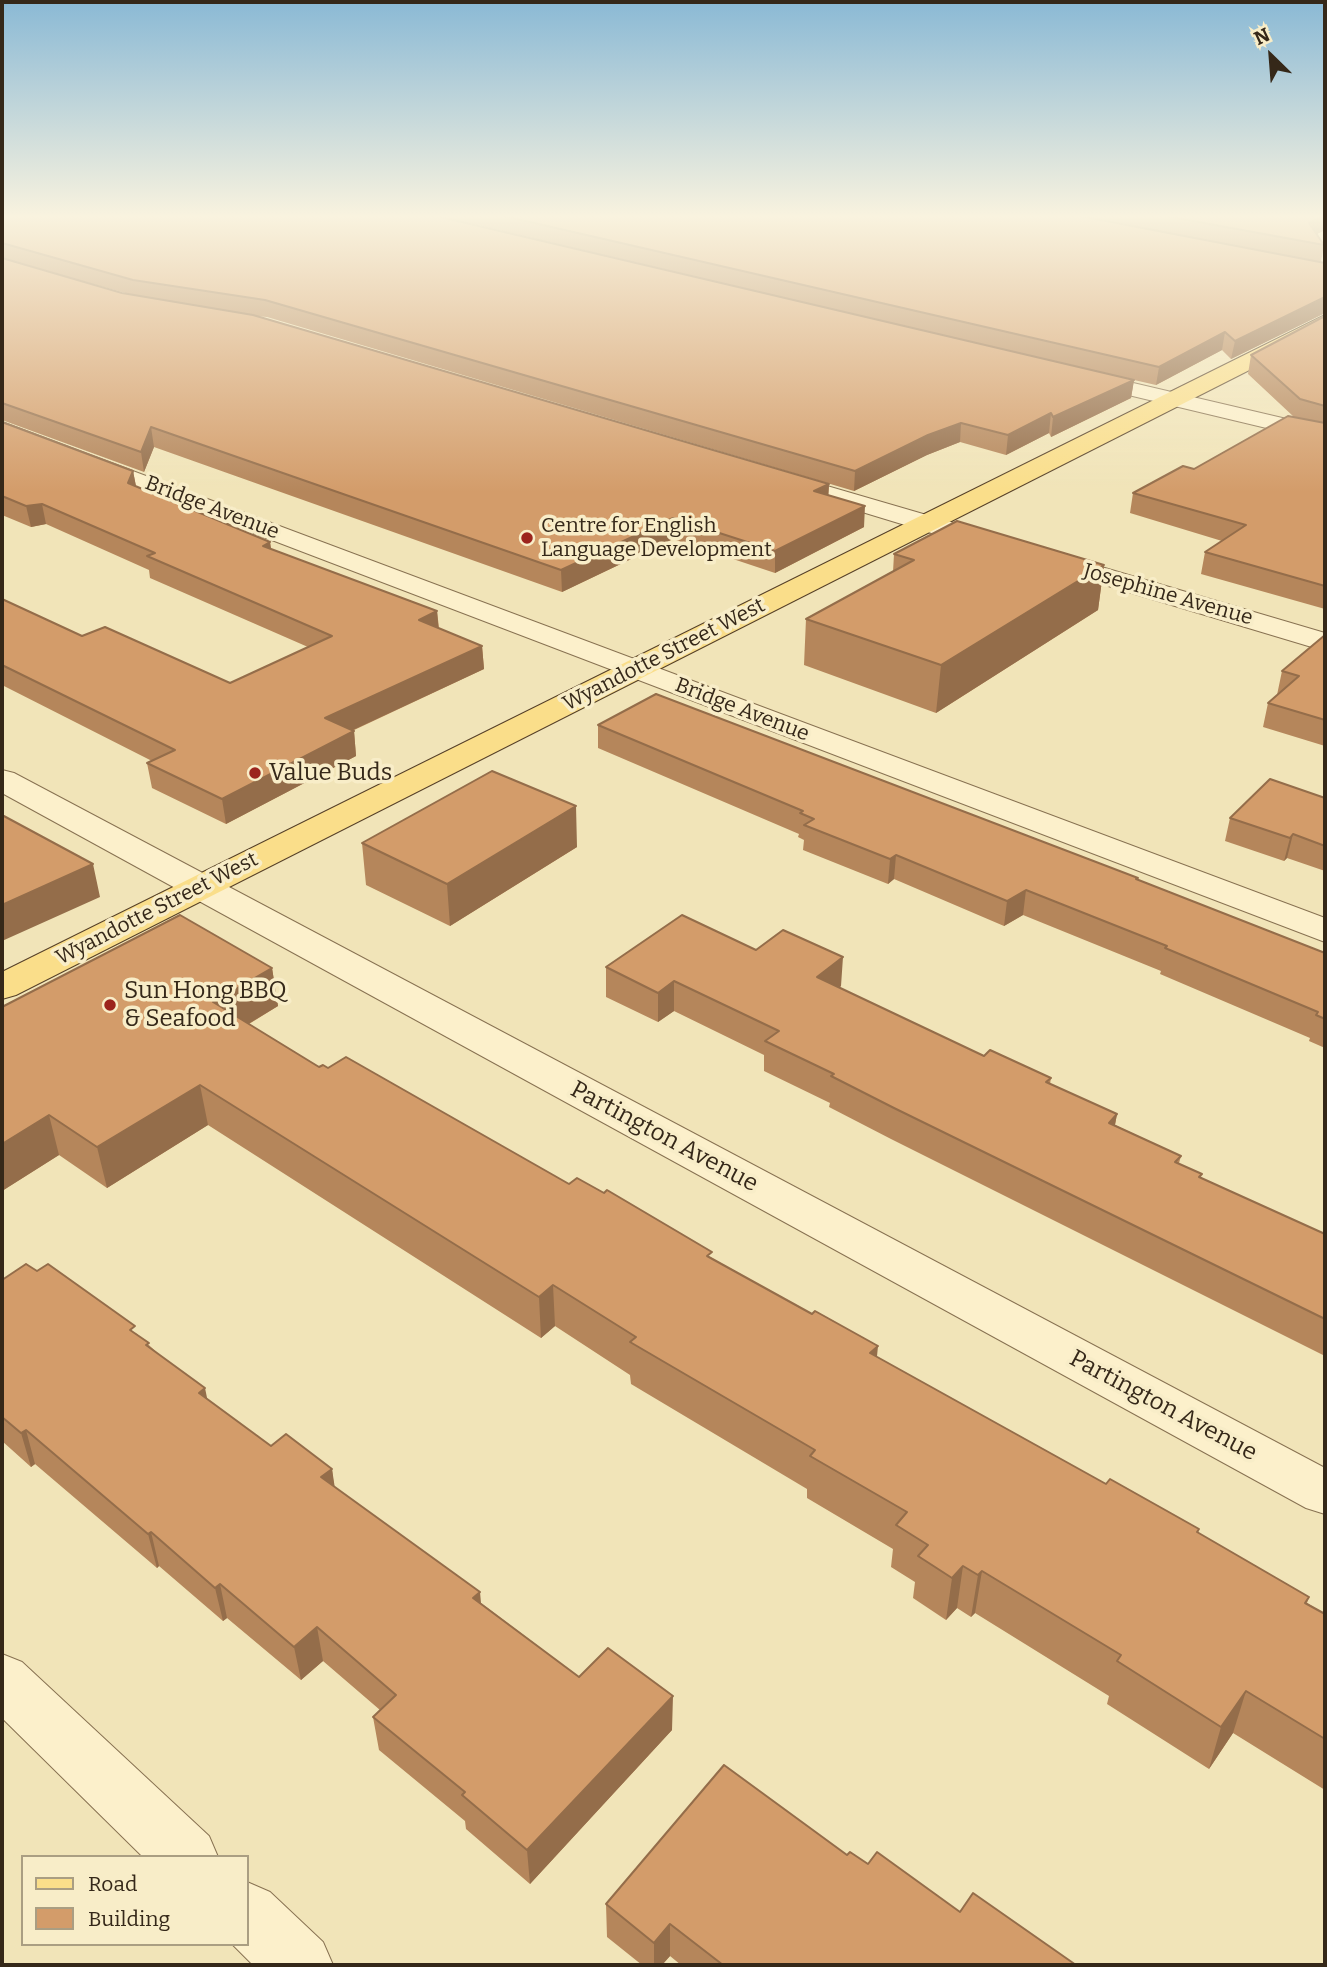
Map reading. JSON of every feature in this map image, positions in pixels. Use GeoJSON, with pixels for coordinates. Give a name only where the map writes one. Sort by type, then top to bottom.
{"type":"FeatureCollection","features":[{"type":"Feature","properties":{"kind":"main road","name":"Wyandotte Street West"},"geometry":{"type":"LineString","coordinates":[[2,987],[1176,399],[1325,321]]}},
{"type":"Feature","properties":{"kind":"street"},"geometry":{"type":"LineString","coordinates":[[1060,372],[1325,435]]}},
{"type":"Feature","properties":{"kind":"street","name":"Bridge Avenue"},"geometry":{"type":"LineString","coordinates":[[2,429],[1325,931]]}},
{"type":"Feature","properties":{"kind":"street","name":"Josephine Avenue"},"geometry":{"type":"LineString","coordinates":[[754,472],[1325,642]]}},
{"type":"Feature","properties":{"kind":"street","name":"Partington Avenue"},"geometry":{"type":"LineString","coordinates":[[2,780],[1325,1493]]}},
{"type":"Feature","properties":{"kind":"street"},"geometry":{"type":"LineString","coordinates":[[2,1680],[185,1855]]}},
{"type":"Feature","properties":{"kind":"street"},"geometry":{"type":"LineString","coordinates":[[248,1915],[300,1965]]}},
{"type":"Feature","properties":{"kind":"building"},"geometry":{"type":"Polygon","coordinates":[[[2,308],[210,308],[253,315],[829,484],[814,491],[865,506],[775,551],[673,518],[561,570],[151,427],[141,452],[2,403],[2,308]]]}},
{"type":"Feature","properties":{"kind":"building"},"geometry":{"type":"Polygon","coordinates":[[[292,308],[827,308],[1134,380],[1053,417],[1051,413],[1008,435],[961,423],[928,435],[855,471],[292,308]]]}},
{"type":"Feature","properties":{"kind":"building"},"geometry":{"type":"Polygon","coordinates":[[[902,308],[1303,308],[1235,341],[1225,332],[1159,367],[902,308]]]}},
{"type":"Feature","properties":{"kind":"building"},"geometry":{"type":"Polygon","coordinates":[[[1325,316],[1325,406],[1300,399],[1251,355],[1325,316]]]}},
{"type":"Feature","properties":{"kind":"building"},"geometry":{"type":"Polygon","coordinates":[[[1288,416],[1325,423],[1325,586],[1205,552],[1246,525],[1133,493],[1183,466],[1194,469],[1288,416]]]}},
{"type":"Feature","properties":{"kind":"building"},"geometry":{"type":"Polygon","coordinates":[[[2,422],[133,471],[128,483],[270,542],[263,546],[437,611],[419,620],[482,646],[325,718],[354,731],[222,799],[147,763],[175,750],[2,665],[2,599],[82,636],[105,627],[230,683],[332,636],[147,556],[155,553],[42,504],[26,506],[2,496],[2,422]]]}},
{"type":"Feature","properties":{"kind":"building"},"geometry":{"type":"Polygon","coordinates":[[[957,521],[1104,565],[941,665],[806,619],[914,560],[894,554],[957,521]]]}},
{"type":"Feature","properties":{"kind":"building"},"geometry":{"type":"Polygon","coordinates":[[[1325,635],[1325,720],[1268,703],[1299,676],[1282,671],[1325,635]]]}},
{"type":"Feature","properties":{"kind":"building"},"geometry":{"type":"Polygon","coordinates":[[[656,694],[1138,878],[1136,879],[1325,953],[1325,1019],[1316,1015],[1318,1012],[1165,948],[1167,946],[1026,890],[1007,901],[896,855],[890,859],[804,825],[814,819],[800,813],[803,811],[598,725],[656,694]]]}},
{"type":"Feature","properties":{"kind":"building"},"geometry":{"type":"Polygon","coordinates":[[[492,771],[576,806],[447,884],[362,843],[492,771]]]}},
{"type":"Feature","properties":{"kind":"building"},"geometry":{"type":"Polygon","coordinates":[[[1270,779],[1325,798],[1325,846],[1293,834],[1290,838],[1230,818],[1270,779]]]}},
{"type":"Feature","properties":{"kind":"building"},"geometry":{"type":"Polygon","coordinates":[[[2,815],[93,864],[2,905],[2,815]]]}},
{"type":"Feature","properties":{"kind":"building"},"geometry":{"type":"Polygon","coordinates":[[[180,915],[272,968],[213,1002],[319,1067],[323,1065],[328,1068],[346,1057],[569,1184],[577,1178],[604,1193],[607,1190],[712,1252],[707,1256],[812,1314],[815,1311],[878,1346],[870,1353],[1106,1484],[1110,1479],[1199,1529],[1197,1532],[1309,1597],[1305,1603],[1325,1614],[1325,1739],[1246,1691],[1221,1727],[1117,1661],[1121,1655],[982,1571],[978,1575],[963,1566],[952,1578],[918,1556],[928,1545],[896,1525],[907,1512],[810,1456],[815,1450],[630,1342],[636,1337],[553,1285],[539,1297],[200,1085],[97,1147],[49,1115],[2,1144],[2,1007],[180,915]]]}},
{"type":"Feature","properties":{"kind":"building"},"geometry":{"type":"Polygon","coordinates":[[[682,915],[756,950],[783,930],[843,957],[817,977],[984,1056],[990,1050],[1051,1078],[1046,1082],[1117,1114],[1109,1123],[1181,1156],[1175,1162],[1202,1174],[1199,1177],[1325,1234],[1325,1319],[894,1108],[831,1076],[834,1074],[765,1041],[779,1031],[674,981],[658,993],[606,967],[682,915]]]}},
{"type":"Feature","properties":{"kind":"building"},"geometry":{"type":"Polygon","coordinates":[[[26,1264],[37,1271],[48,1264],[135,1326],[130,1330],[149,1343],[146,1345],[205,1388],[199,1393],[271,1446],[286,1434],[332,1469],[321,1477],[480,1592],[473,1598],[579,1677],[608,1648],[673,1696],[527,1850],[462,1795],[465,1792],[373,1717],[396,1695],[317,1627],[294,1647],[220,1584],[215,1588],[151,1532],[148,1534],[26,1430],[21,1433],[2,1417],[2,1280],[26,1264]]]}},
{"type":"Feature","properties":{"kind":"building"},"geometry":{"type":"Polygon","coordinates":[[[724,1765],[847,1855],[850,1852],[868,1864],[877,1852],[960,1912],[973,1893],[1076,1965],[723,1965],[670,1924],[654,1943],[606,1904],[724,1765]]]}},
{"type":"Feature","properties":{"kind":"place","name":"Centre for English Language Development"},"geometry":{"type":"Point","coordinates":[527,538]}},
{"type":"Feature","properties":{"kind":"place","name":"Value Buds"},"geometry":{"type":"Point","coordinates":[255,773]}},
{"type":"Feature","properties":{"kind":"place","name":"Sun Hong BBQ & Seafood"},"geometry":{"type":"Point","coordinates":[110,1005]}}]}
